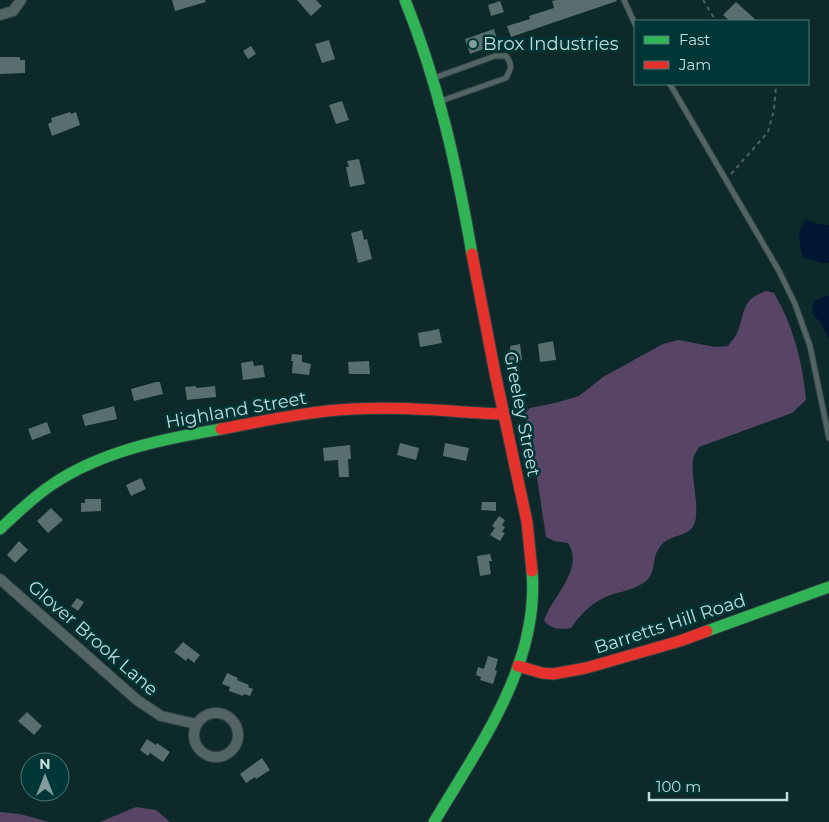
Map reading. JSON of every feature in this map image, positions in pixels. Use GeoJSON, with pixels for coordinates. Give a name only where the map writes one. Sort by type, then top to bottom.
{"type":"FeatureCollection","features":[{"type":"Feature","properties":{"kind":"street"},"geometry":{"type":"LineString","coordinates":[[0,14],[12,11],[21,0]]}},
{"type":"Feature","properties":{"kind":"street","name":"Greeley Street"},"geometry":{"type":"LineString","coordinates":[[406,0],[429,60],[441,101],[533,565],[533,608],[524,650],[518,666],[505,698],[434,822]]}},
{"type":"Feature","properties":{"kind":"street","name":"Highland Street"},"geometry":{"type":"LineString","coordinates":[[0,529],[30,498],[84,465],[124,450],[173,438],[335,411],[377,410],[503,414]]}},
{"type":"Feature","properties":{"kind":"street","name":"Glover Brook Lane"},"geometry":{"type":"LineString","coordinates":[[0,579],[137,700],[161,716],[196,724]]}},
{"type":"Feature","properties":{"kind":"street","name":"Barretts Hill Road"},"geometry":{"type":"LineString","coordinates":[[518,666],[542,674],[586,668],[680,641],[829,587]]}},
{"type":"Feature","properties":{"kind":"street"},"geometry":{"type":"LineString","coordinates":[[208,714],[223,714],[235,723],[238,730],[236,746],[232,751],[219,758],[205,755],[195,745],[194,731],[196,724],[208,714]]}},
{"type":"Feature","properties":{"kind":"lane"},"geometry":{"type":"LineString","coordinates":[[624,0],[634,22]]}},
{"type":"Feature","properties":{"kind":"lane"},"geometry":{"type":"LineString","coordinates":[[434,78],[495,56],[506,56],[510,62],[511,69],[506,78],[441,101]]}},
{"type":"Feature","properties":{"kind":"lane"},"geometry":{"type":"LineString","coordinates":[[671,85],[779,271],[795,304],[810,346],[829,438]]}},
{"type":"Feature","properties":{"kind":"path"},"geometry":{"type":"LineString","coordinates":[[703,0],[715,20]]}},
{"type":"Feature","properties":{"kind":"path"},"geometry":{"type":"LineString","coordinates":[[726,180],[768,132],[774,110],[776,85]]}},
{"type":"Feature","properties":{"kind":"shaded area"},"geometry":{"type":"Polygon","coordinates":[[[766,291],[774,293],[792,331],[800,358],[806,400],[792,413],[699,447],[694,456],[693,464],[696,516],[690,530],[669,539],[661,545],[656,554],[653,570],[649,578],[642,584],[596,602],[571,628],[559,629],[550,626],[544,621],[570,573],[573,563],[572,553],[568,543],[554,541],[546,537],[532,445],[525,413],[530,408],[579,396],[603,377],[663,344],[678,340],[716,347],[728,346],[737,333],[745,307],[752,298],[766,291]]]}},
{"type":"Feature","properties":{"kind":"shaded area"},"geometry":{"type":"Polygon","coordinates":[[[136,807],[156,810],[170,822],[100,822],[136,807]]]}},
{"type":"Feature","properties":{"kind":"shaded area"},"geometry":{"type":"Polygon","coordinates":[[[0,812],[20,814],[49,822],[0,822],[0,812]]]}},
{"type":"Feature","properties":{"kind":"water"},"geometry":{"type":"Polygon","coordinates":[[[806,219],[814,223],[829,225],[829,263],[803,258],[799,231],[806,219]]]}},
{"type":"Feature","properties":{"kind":"water"},"geometry":{"type":"Polygon","coordinates":[[[829,295],[829,338],[812,313],[814,301],[829,295]]]}},
{"type":"Feature","properties":{"kind":"building"},"geometry":{"type":"Polygon","coordinates":[[[172,0],[205,0],[206,2],[175,11],[172,0]]]}},
{"type":"Feature","properties":{"kind":"building"},"geometry":{"type":"Polygon","coordinates":[[[297,0],[316,0],[322,6],[311,16],[297,0]]]}},
{"type":"Feature","properties":{"kind":"building"},"geometry":{"type":"Polygon","coordinates":[[[500,1],[504,12],[491,16],[488,5],[500,1]]]}},
{"type":"Feature","properties":{"kind":"building"},"geometry":{"type":"Polygon","coordinates":[[[552,1],[617,1],[511,37],[507,26],[530,19],[529,16],[554,8],[552,1]]]}},
{"type":"Feature","properties":{"kind":"building"},"geometry":{"type":"Polygon","coordinates":[[[736,2],[756,20],[729,20],[723,15],[736,2]]]}},
{"type":"Feature","properties":{"kind":"building"},"geometry":{"type":"Polygon","coordinates":[[[494,29],[497,39],[482,44],[484,49],[470,54],[465,39],[494,29]]]}},
{"type":"Feature","properties":{"kind":"building"},"geometry":{"type":"Polygon","coordinates":[[[329,40],[335,59],[322,63],[315,44],[329,40]]]}},
{"type":"Feature","properties":{"kind":"building"},"geometry":{"type":"Polygon","coordinates":[[[251,46],[256,54],[248,59],[243,51],[251,46]]]}},
{"type":"Feature","properties":{"kind":"building"},"geometry":{"type":"Polygon","coordinates":[[[0,57],[20,57],[20,60],[25,60],[25,73],[0,74],[0,57]]]}},
{"type":"Feature","properties":{"kind":"building"},"geometry":{"type":"Polygon","coordinates":[[[342,101],[349,120],[336,124],[329,105],[342,101]]]}},
{"type":"Feature","properties":{"kind":"building"},"geometry":{"type":"Polygon","coordinates":[[[70,112],[71,114],[76,112],[80,125],[52,136],[48,124],[52,122],[51,118],[70,112]]]}},
{"type":"Feature","properties":{"kind":"building"},"geometry":{"type":"Polygon","coordinates":[[[359,159],[365,184],[350,187],[346,167],[349,167],[347,161],[359,159]]]}},
{"type":"Feature","properties":{"kind":"building"},"geometry":{"type":"Polygon","coordinates":[[[362,230],[364,240],[367,239],[372,259],[358,263],[351,233],[362,230]]]}},
{"type":"Feature","properties":{"kind":"building"},"geometry":{"type":"Polygon","coordinates":[[[439,329],[442,343],[420,347],[418,333],[439,329]]]}},
{"type":"Feature","properties":{"kind":"building"},"geometry":{"type":"Polygon","coordinates":[[[553,341],[556,360],[540,362],[538,344],[553,341]]]}},
{"type":"Feature","properties":{"kind":"building"},"geometry":{"type":"Polygon","coordinates":[[[520,344],[522,360],[510,364],[508,350],[510,350],[510,346],[520,344]]]}},
{"type":"Feature","properties":{"kind":"building"},"geometry":{"type":"Polygon","coordinates":[[[292,354],[302,355],[302,362],[311,364],[309,375],[292,373],[292,354]]]}},
{"type":"Feature","properties":{"kind":"building"},"geometry":{"type":"Polygon","coordinates":[[[253,361],[254,366],[263,365],[265,377],[243,380],[241,363],[253,361]]]}},
{"type":"Feature","properties":{"kind":"building"},"geometry":{"type":"Polygon","coordinates":[[[369,361],[370,374],[349,374],[348,362],[369,361]]]}},
{"type":"Feature","properties":{"kind":"building"},"geometry":{"type":"Polygon","coordinates":[[[160,382],[163,394],[134,401],[131,389],[160,382]]]}},
{"type":"Feature","properties":{"kind":"building"},"geometry":{"type":"Polygon","coordinates":[[[196,386],[196,388],[215,386],[216,397],[187,400],[185,387],[196,386]]]}},
{"type":"Feature","properties":{"kind":"building"},"geometry":{"type":"Polygon","coordinates":[[[114,406],[117,419],[85,426],[82,415],[114,406]]]}},
{"type":"Feature","properties":{"kind":"building"},"geometry":{"type":"Polygon","coordinates":[[[47,422],[51,433],[32,440],[28,429],[47,422]]]}},
{"type":"Feature","properties":{"kind":"building"},"geometry":{"type":"Polygon","coordinates":[[[400,443],[419,448],[416,460],[397,455],[400,443]]]}},
{"type":"Feature","properties":{"kind":"building"},"geometry":{"type":"Polygon","coordinates":[[[445,443],[469,448],[466,461],[443,456],[445,443]]]}},
{"type":"Feature","properties":{"kind":"building"},"geometry":{"type":"Polygon","coordinates":[[[350,445],[351,459],[348,459],[349,477],[339,477],[338,460],[324,461],[323,448],[350,445]]]}},
{"type":"Feature","properties":{"kind":"building"},"geometry":{"type":"Polygon","coordinates":[[[141,478],[146,489],[131,496],[126,485],[141,478]]]}},
{"type":"Feature","properties":{"kind":"building"},"geometry":{"type":"Polygon","coordinates":[[[85,499],[101,499],[101,511],[81,512],[81,503],[85,503],[85,499]]]}},
{"type":"Feature","properties":{"kind":"building"},"geometry":{"type":"Polygon","coordinates":[[[482,502],[496,502],[496,511],[481,510],[482,502]]]}},
{"type":"Feature","properties":{"kind":"building"},"geometry":{"type":"Polygon","coordinates":[[[51,508],[63,520],[48,533],[37,521],[51,508]]]}},
{"type":"Feature","properties":{"kind":"building"},"geometry":{"type":"Polygon","coordinates":[[[499,516],[505,520],[502,525],[505,527],[502,532],[505,533],[500,541],[490,535],[495,528],[492,526],[499,516]]]}},
{"type":"Feature","properties":{"kind":"building"},"geometry":{"type":"Polygon","coordinates":[[[19,541],[28,550],[15,563],[7,555],[19,541]]]}},
{"type":"Feature","properties":{"kind":"building"},"geometry":{"type":"Polygon","coordinates":[[[490,554],[492,561],[489,561],[491,574],[480,576],[477,556],[490,554]]]}},
{"type":"Feature","properties":{"kind":"building"},"geometry":{"type":"Polygon","coordinates":[[[77,598],[84,602],[78,611],[71,606],[77,598]]]}},
{"type":"Feature","properties":{"kind":"building"},"geometry":{"type":"Polygon","coordinates":[[[183,642],[200,655],[194,663],[188,658],[186,661],[174,652],[183,642]]]}},
{"type":"Feature","properties":{"kind":"building"},"geometry":{"type":"Polygon","coordinates":[[[488,656],[498,659],[493,684],[480,680],[481,677],[476,675],[478,667],[484,669],[488,656]]]}},
{"type":"Feature","properties":{"kind":"building"},"geometry":{"type":"Polygon","coordinates":[[[227,673],[238,678],[237,680],[249,685],[248,687],[253,689],[250,696],[244,694],[243,696],[229,691],[230,687],[222,684],[227,673]]]}},
{"type":"Feature","properties":{"kind":"building"},"geometry":{"type":"Polygon","coordinates":[[[27,712],[42,726],[34,735],[18,721],[27,712]]]}},
{"type":"Feature","properties":{"kind":"building"},"geometry":{"type":"Polygon","coordinates":[[[147,739],[170,752],[163,762],[150,753],[148,756],[140,750],[147,739]]]}},
{"type":"Feature","properties":{"kind":"building"},"geometry":{"type":"Polygon","coordinates":[[[262,758],[270,770],[246,783],[240,774],[262,758]]]}},
{"type":"Feature","properties":{"kind":"traffic: fast"},"geometry":{"type":"LineString","coordinates":[[405,0],[437,93],[460,189],[472,254]]}},
{"type":"Feature","properties":{"kind":"traffic: fast"},"geometry":{"type":"LineString","coordinates":[[0,529],[25,505],[46,489],[92,463],[155,442],[221,429]]}},
{"type":"Feature","properties":{"kind":"traffic: fast"},"geometry":{"type":"LineString","coordinates":[[434,822],[487,734],[503,703],[516,671],[526,639],[532,605],[532,571]]}},
{"type":"Feature","properties":{"kind":"traffic: fast"},"geometry":{"type":"LineString","coordinates":[[707,631],[829,587]]}},
{"type":"Feature","properties":{"kind":"traffic: jam"},"geometry":{"type":"LineString","coordinates":[[472,254],[527,522],[532,571]]}},
{"type":"Feature","properties":{"kind":"traffic: jam"},"geometry":{"type":"LineString","coordinates":[[221,429],[303,414],[353,409],[409,409],[503,414]]}},
{"type":"Feature","properties":{"kind":"traffic: jam"},"geometry":{"type":"LineString","coordinates":[[518,666],[553,674],[586,668],[680,641],[707,631]]}},
{"type":"Feature","properties":{"kind":"place","name":"Brox Industries"},"geometry":{"type":"Point","coordinates":[473,44]}}]}
